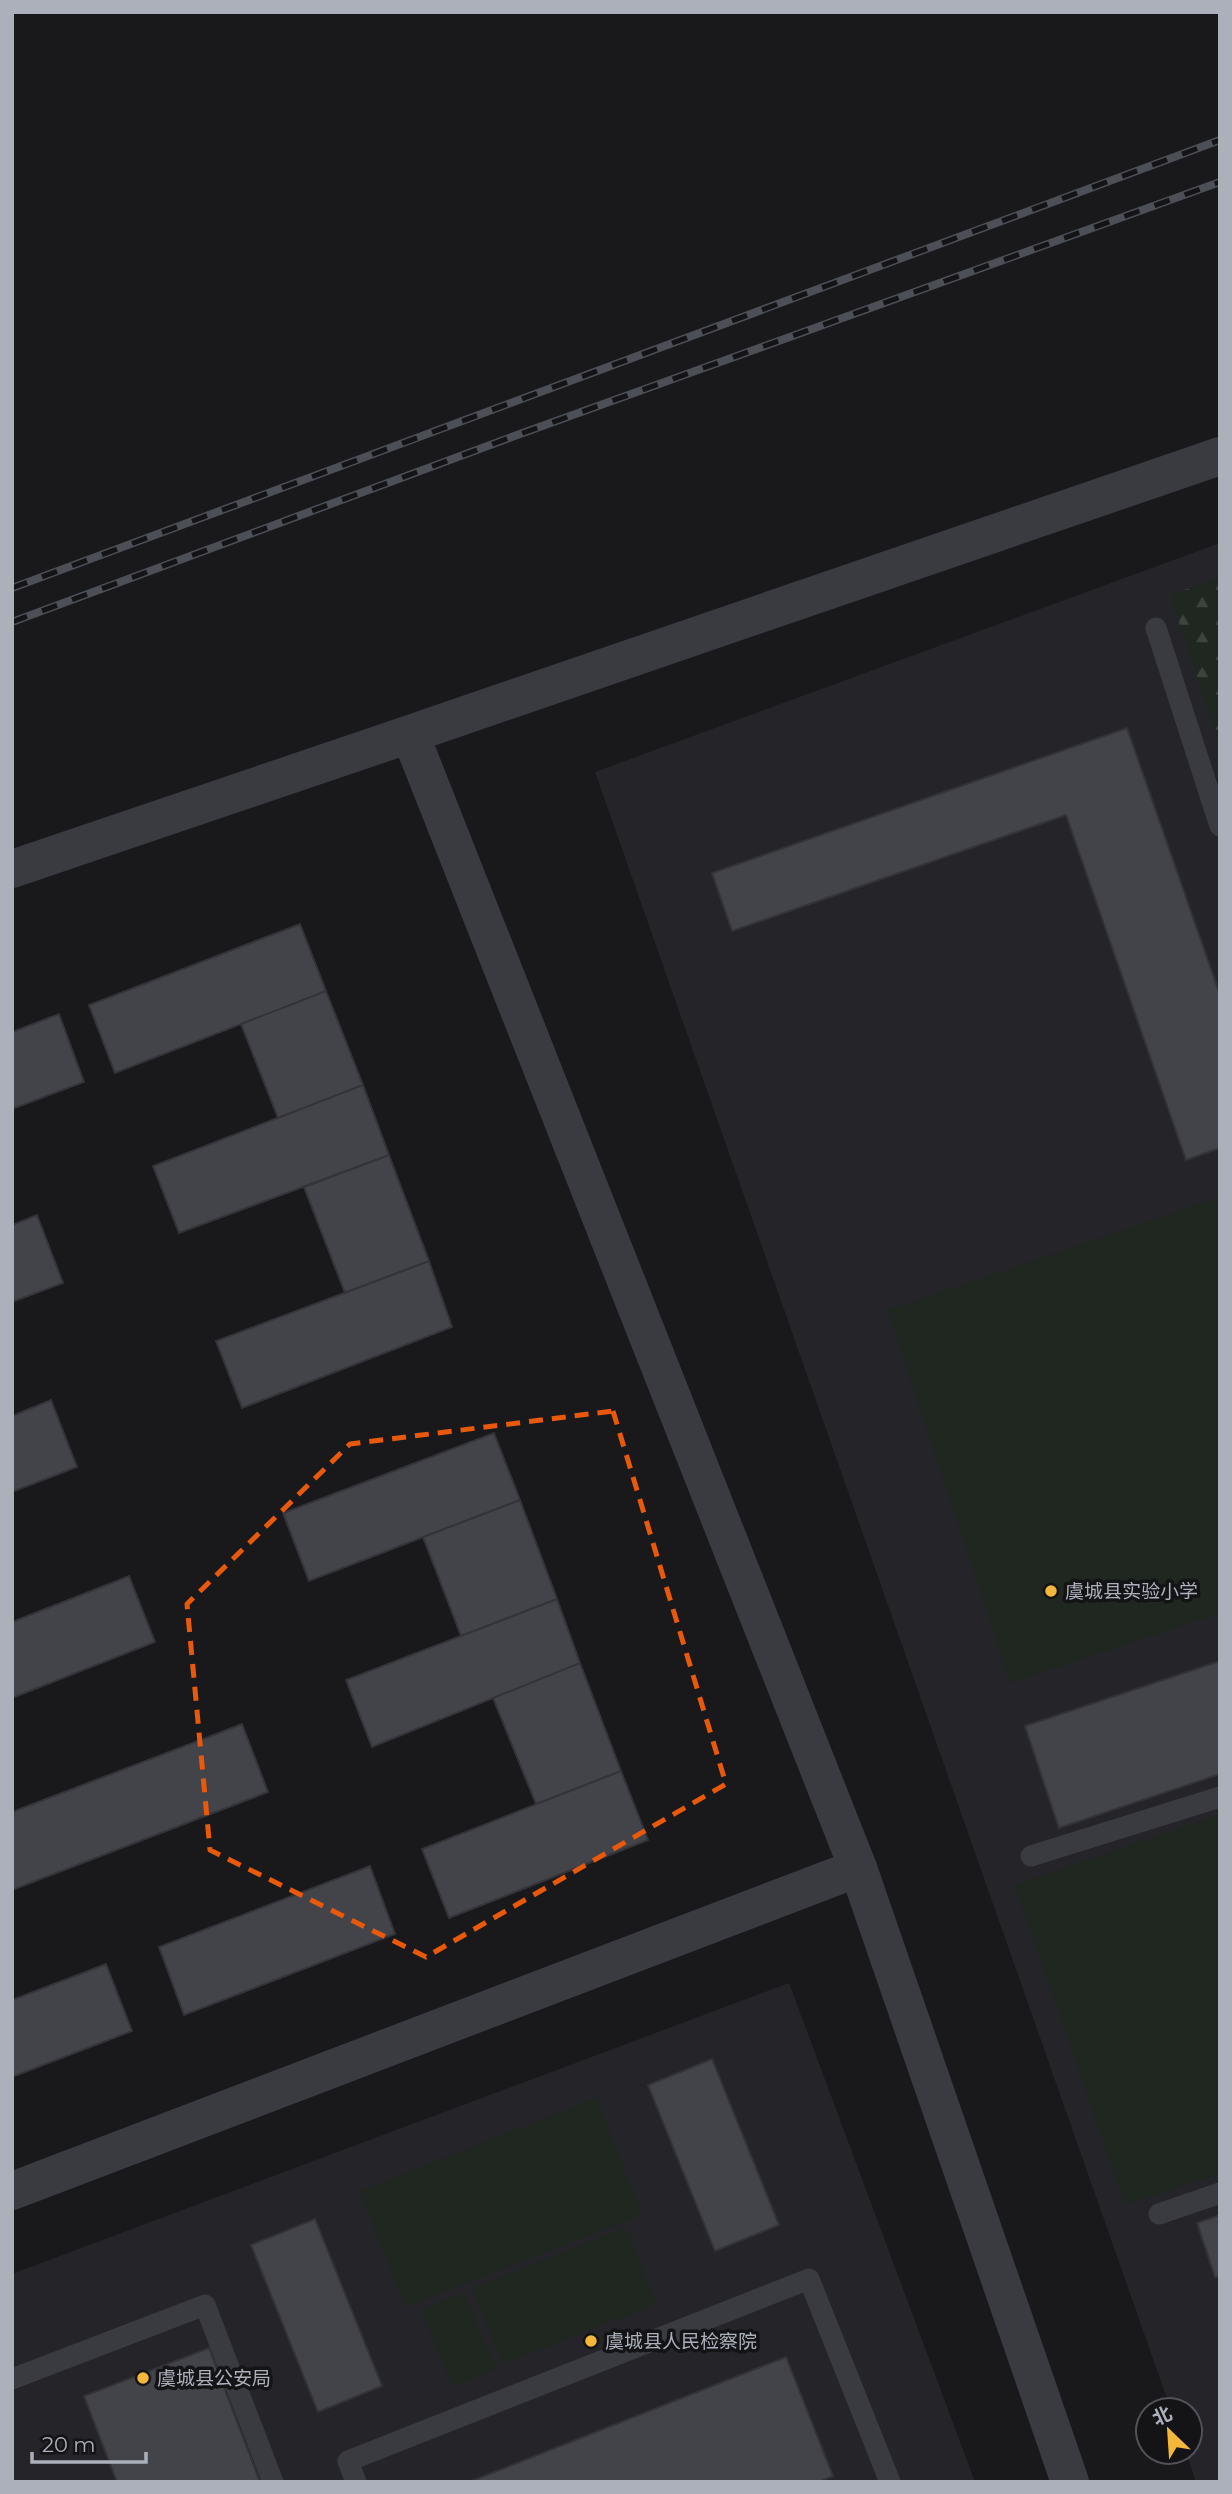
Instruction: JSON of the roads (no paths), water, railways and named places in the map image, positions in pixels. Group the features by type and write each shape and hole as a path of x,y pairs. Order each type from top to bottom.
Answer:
{"street":[{"path":"12,869 1220,456"},
{"path":"410,734 858,1868 1070,2482"},
{"path":"12,2191 858,1868"}],"lane":[{"path":"1156,628 1220,826"},
{"path":"1031,1856 1220,1797"},
{"path":"1159,2214 1220,2193"},
{"path":"356,2482 348,2462 809,2279 890,2482"},
{"path":"12,2379 205,2305 273,2482"}],"railway":[{"path":"12,588 1220,140"},
{"path":"12,622 509,438 1220,182"}],"place":[{"name":"虞城县实验小学","path":"1051,1591"},
{"name":"虞城县人民检察院","path":"591,2341"},
{"name":"虞城县公安局","path":"143,2378"}]}
